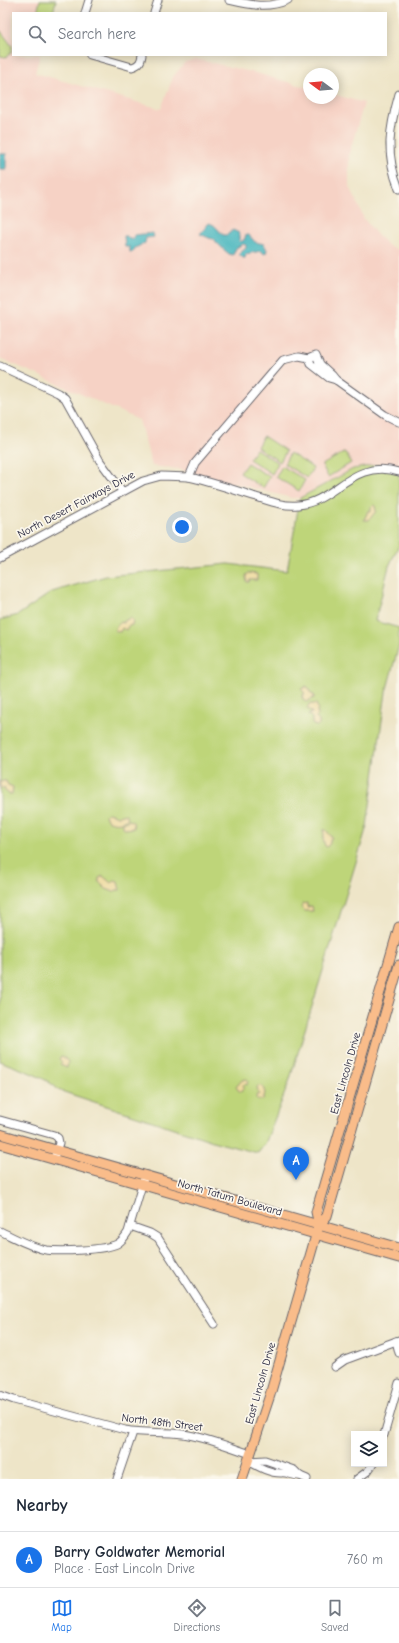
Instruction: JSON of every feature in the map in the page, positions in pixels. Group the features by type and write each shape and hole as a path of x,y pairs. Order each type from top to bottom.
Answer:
{"main road":[{"name":"East Lincoln Drive","path":"319,1225 316,1212 399,927"},
{"name":"East Lincoln Drive","path":"242,1479 268,1401 316,1234 319,1225 327,1216 399,966"},
{"name":"North Tatum Boulevard","path":"0,1134 399,1248"},
{"name":"North Tatum Boulevard","path":"0,1144 399,1258"}],"street":[{"path":"85,12 89,0"},
{"path":"154,12 158,0"},
{"path":"229,0 264,6 273,6 288,0"},
{"path":"94,56 132,67 138,65 142,56"},
{"path":"399,94 389,132 389,145 393,174 399,189"},
{"path":"189,477 195,463 282,360 299,356 312,356 311,364 329,378 336,380 385,415 399,422"},
{"path":"2,369 58,393 65,398 100,461 122,491"},
{"name":"North Desert Fairways Drive","path":"0,558 122,491 143,481 156,477 176,475 189,477 273,502 294,506 313,501 350,478 364,472 385,469 399,472"},
{"path":"0,1120 54,1135 58,1138 59,1143 54,1159"},
{"path":"0,1231 33,1246 57,1251 112,1246 124,1239 130,1226 145,1175"},
{"path":"130,1226 150,1233 158,1238 214,1324"},
{"path":"335,1367 345,1360 397,1340 399,1353"},
{"path":"385,1431 399,1383"},
{"name":"North 48th Street","path":"0,1394 14,1400 134,1432 172,1433 197,1436 250,1457 261,1469 277,1474 282,1469 294,1470 300,1476 307,1479"},
{"path":"118,1479 134,1432"},
{"path":"357,1479 368,1471 370,1467"}],"shaded area":[{"path":"0,0 55,0 51,12 12,12 12,56 40,56 35,73 161,109 173,77 185,62 196,59 256,73 303,86 303,104 339,104 339,96 364,103 349,154 349,184 364,219 378,236 390,247 399,250 399,467 393,466 322,486 300,498 292,498 178,469 152,466 139,420 0,358"}],"green space":[{"path":"40,0 56,0 53,12 37,12"},
{"path":"0,30 12,46 12,52 6,57 0,56"},
{"path":"263,436 286,451 280,462 257,447"},
{"path":"256,449 278,463 272,474 249,459"},
{"path":"345,452 351,463 328,477 322,465"},
{"path":"290,453 313,468 307,478 284,464"},
{"path":"247,463 270,477 263,488 240,473"},
{"path":"382,464 399,467 399,545 389,566 375,621 399,628 399,645 386,692 367,826 289,1082 265,1144 258,1153 219,1143 58,1090 48,1081 40,1077 0,1061 0,620 18,615 52,592 106,576 228,564 287,571 300,498 353,469"},
{"path":"282,466 305,480 299,491 276,477"}],"sand":[{"path":"373,505 375,506 376,511 369,520 364,520 368,511 371,511 371,507"},
{"path":"248,573 257,574 257,580 250,580 247,582 246,576"},
{"path":"130,618 133,620 132,625 128,626 126,630 122,628 120,632 115,631 115,628 121,622 124,623 124,621"},
{"path":"307,686 311,694 314,695 314,698 306,702 303,700 302,696 304,695 304,692 301,689"},
{"path":"311,704 316,704 318,708 318,715 316,718 319,721 319,725 316,726 312,724 312,718 308,714 312,713 307,709"},
{"path":"6,781 8,785 13,787 12,794 9,794 4,790 5,788 0,788 0,782"},
{"path":"107,813 117,816 126,814 128,819 120,822 113,822 107,820 105,815"},
{"path":"130,820 133,822 134,828 123,828 123,823"},
{"path":"323,830 326,830 332,838 330,839 330,843 327,847 325,846 323,839"},
{"path":"103,876 111,883 115,881 118,882 120,890 116,890 114,892 106,889 99,882 99,878"},
{"path":"307,903 307,907 312,906 313,911 305,911 303,909 302,904"},
{"path":"61,1056 68,1062 67,1068 60,1065 62,1062 59,1059"},
{"path":"247,1079 247,1085 244,1084 241,1092 239,1091 236,1087 242,1080"},
{"path":"259,1085 263,1087 265,1093 263,1100 258,1100 256,1098 257,1094 260,1094 257,1087"}],"water":[{"path":"0,154 6,154 6,169 0,169"},
{"path":"209,223 214,225 223,235 227,235 233,230 239,233 240,242 244,240 246,235 249,235 255,242 264,244 267,250 266,253 264,254 261,251 246,254 245,258 243,258 239,254 246,248 246,245 243,244 236,248 233,255 229,254 213,239 200,234"},
{"path":"153,233 154,237 146,238 145,243 135,248 133,252 130,252 130,247 125,247 124,236 127,236 129,239 134,239 134,235"}],"place":[{"name":"Barry Goldwater Memorial","path":"296,1180"}]}
